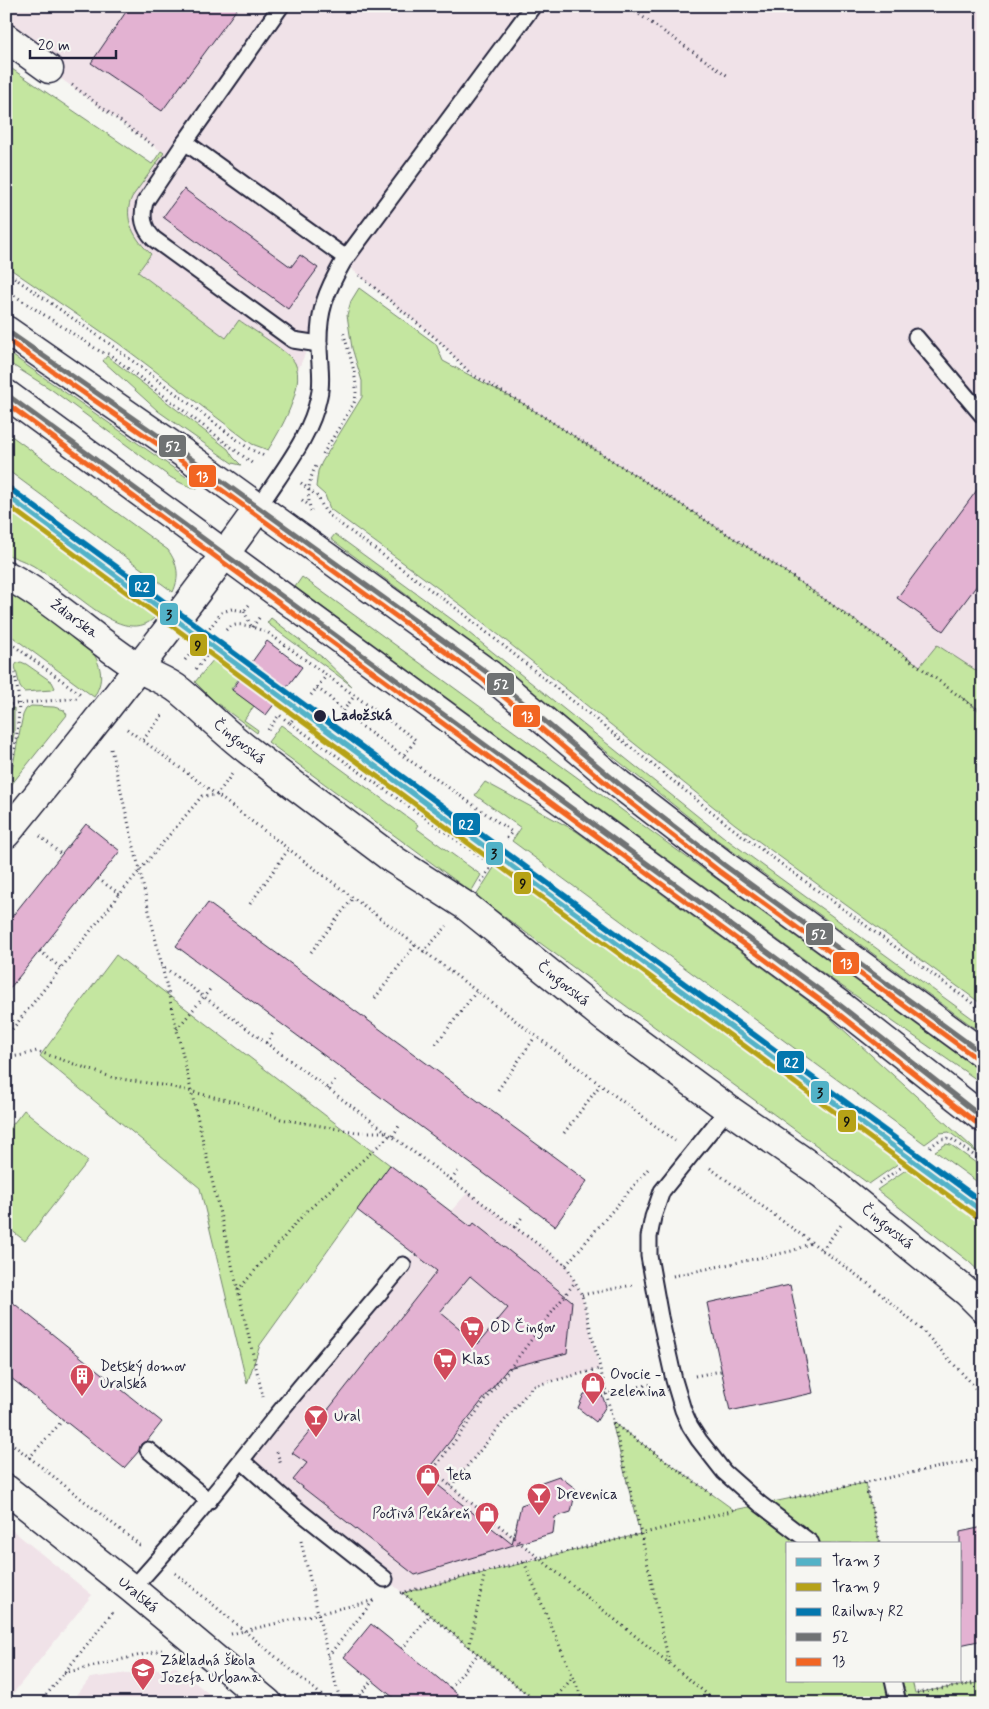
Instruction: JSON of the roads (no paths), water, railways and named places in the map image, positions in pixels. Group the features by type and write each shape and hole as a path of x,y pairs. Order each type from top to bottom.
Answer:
{"main road":[{"path":"6,38 49,69"},
{"path":"6,330 259,507 489,674 619,784 716,859 983,1054"},
{"path":"6,394 836,1002 983,1118"},
{"path":"6,834 106,710 225,555 259,507"},
{"name":"Ždiarska","path":"6,576 22,583 57,606 138,668"},
{"name":"Čingovská","path":"138,668 168,682 242,746 394,860 466,906 605,1018 728,1109 822,1174 968,1293 983,1308"},
{"name":"Uralská","path":"6,1489 132,1589 268,1703"}],"lane":[{"path":"281,6 184,142 145,202 142,212 146,232 154,239 293,340 319,344"},
{"path":"259,507 298,447 312,421 320,394 319,323 322,306 329,287 345,260 533,6"},
{"path":"184,142 345,260"},
{"path":"916,337 983,416"},
{"path":"728,1109 662,1191 653,1217 649,1237 649,1256 653,1281 674,1380 690,1426 710,1456 724,1472 760,1504 810,1542"},
{"path":"132,1589 159,1560 242,1461 269,1425 403,1264"},
{"path":"148,1450 208,1501"},
{"path":"242,1461 294,1507 385,1579"},
{"path":"893,1682 898,1703"}],"tram line":[{"name":"3","path":"6,495 983,1212"},
{"name":"9","path":"6,504 979,1218"}],"rail line":[{"name":"R2","path":"10,489 983,1203"}],"place":[{"name":"Ladožská","path":"320,716"},
{"name":"OD Čingov","path":"472,1349"},
{"name":"Klas","path":"445,1381"},
{"name":"Detský domov Uralská","path":"82,1397"},
{"name":"Ovocie - zelenina","path":"593,1405"},
{"name":"Ural","path":"316,1438"},
{"name":"Teta","path":"428,1497"},
{"name":"Drevenica","path":"539,1516"},
{"name":"Poctivá Pekáreň","path":"487,1535"},
{"name":"Základná škola Jozefa Urbana","path":"143,1691"}]}
